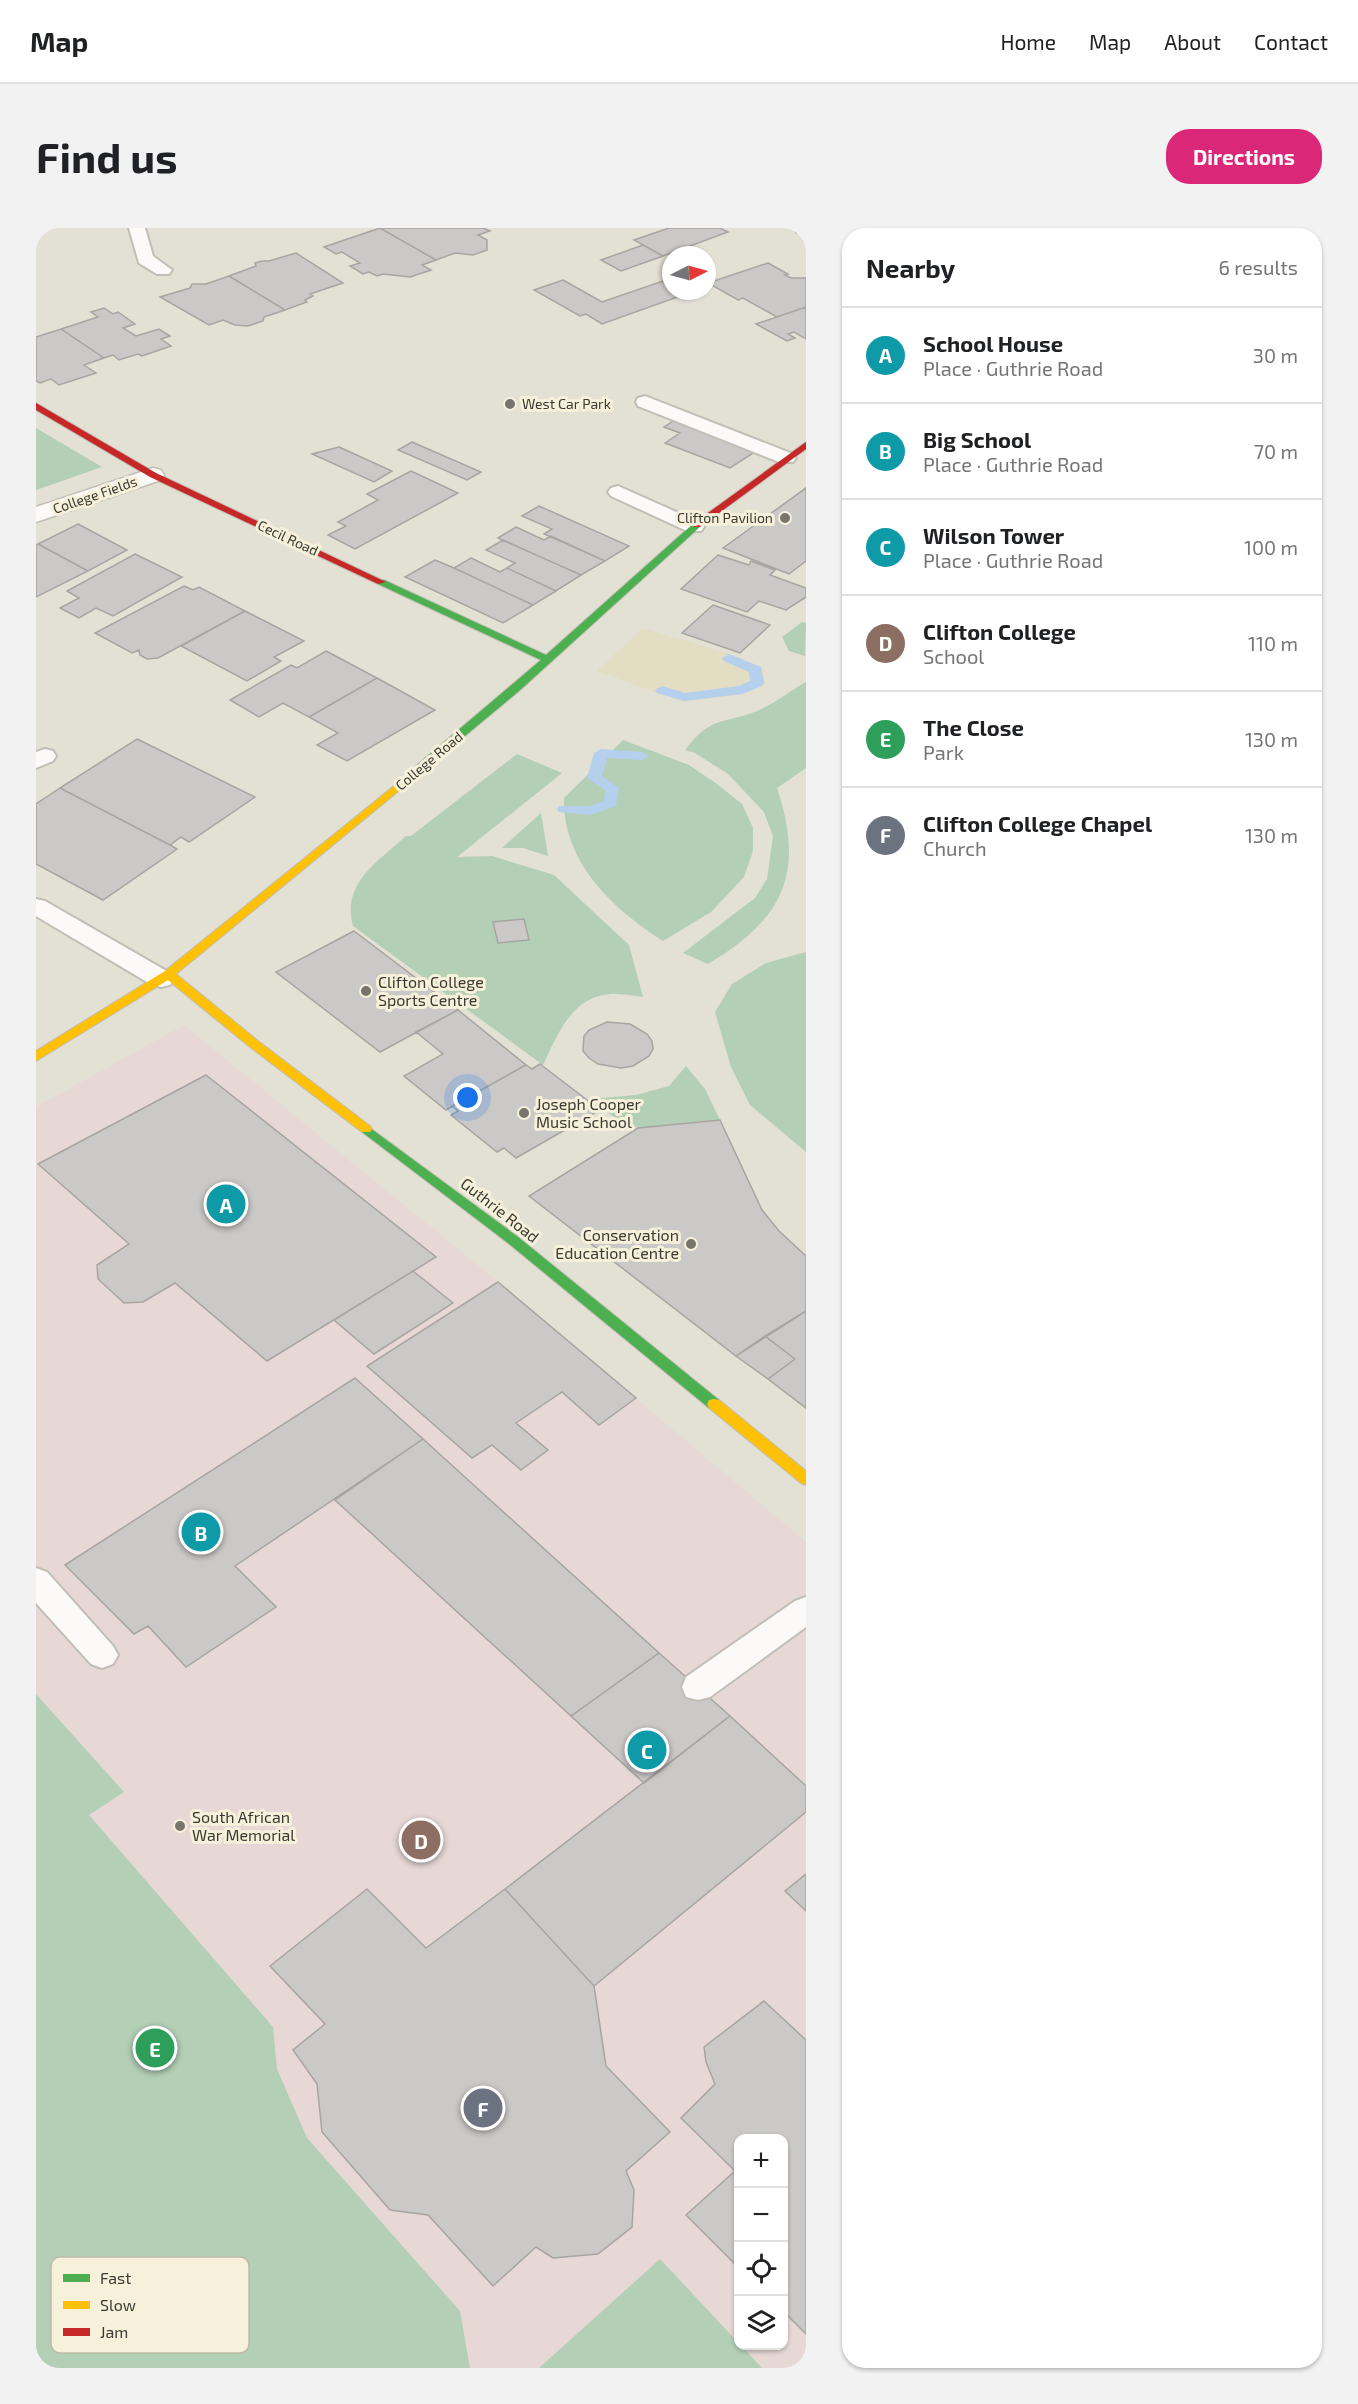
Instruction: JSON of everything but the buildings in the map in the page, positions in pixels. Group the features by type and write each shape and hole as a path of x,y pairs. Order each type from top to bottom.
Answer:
{"street":[{"name":"Cecil Road","path":"36,406 153,474 546,659"},
{"name":"College Road","path":"36,1057 165,977 515,689 694,527 806,445"},
{"name":"College Fields","path":"36,515 153,474"},
{"name":"Guthrie Road","path":"165,977 513,1240 806,1479"}],"lane":[{"path":"137,228 145,259 162,270"},
{"path":"645,402 786,458"},
{"path":"618,492 694,527"},
{"path":"36,906 165,977"},
{"path":"36,1581 102,1655"},
{"path":"698,1687 806,1610"}],"shaded area":[{"path":"184,1025 498,1282 806,1542 806,2368 36,2368 36,1107"}],"green space":[{"path":"36,428 102,467 36,490"},
{"path":"802,622 806,623 805,656 789,651 782,637"},
{"path":"806,682 806,768 777,788 789,846 787,870 781,892 770,912 754,930 708,964 683,953 755,898 767,879 773,836 764,812 728,774 695,753 685,750 710,726 763,708"},
{"path":"623,740 689,765 742,804 753,828 753,851 744,877 711,912 663,941 627,915 594,882 572,843 566,821 564,798"},
{"path":"517,754 562,773 457,857 492,856 554,875 629,945 643,997 610,994 585,1002 567,1020 543,1065 353,926 351,911 352,897 357,885 374,864 406,836 411,836"},
{"path":"541,813 548,856 523,848 502,848"},
{"path":"806,952 806,1152 750,1105 731,1067 715,1012 732,984 766,963"},
{"path":"686,1066 705,1089 720,1120 638,1128 614,1117 590,1099 636,1095 669,1086"},
{"path":"36,1694 124,1792 89,1815 273,2027 277,2069 307,2138 460,2311 470,2368 36,2368"},
{"path":"660,2259 734,2338 734,2350 745,2350 762,2368 539,2368"}],"sand":[{"path":"643,628 736,656 764,669 765,684 744,694 683,702 597,671"}],"waterway":[{"path":"662,690 684,697 742,690 757,683 756,670 729,658"},
{"path":"564,809 590,811 611,803 612,788 594,778 601,753 642,756"}],"traffic: fast":[{"path":"420,768 515,689 697,525"},
{"path":"381,582 546,659"},
{"path":"366,1129 513,1240 714,1404"}],"traffic: slow":[{"path":"36,1057 169,974 420,768"},
{"path":"169,974 254,1044 366,1129"},
{"path":"714,1404 806,1479"}],"traffic: jam":[{"path":"36,406 153,475 381,582"},
{"path":"697,525 806,445"}],"place":[{"name":"West Car Park","path":"510,404"},
{"name":"Clifton Pavilion","path":"785,518"},
{"name":"Clifton College Sports Centre","path":"366,991"},
{"name":"Joseph Cooper Music School","path":"524,1113"},
{"name":"School House","path":"226,1204"},
{"name":"Conservation Education Centre","path":"691,1244"},
{"name":"Big School","path":"201,1532"},
{"name":"Wilson Tower","path":"647,1750"},
{"name":"South African War Memorial","path":"180,1826"},
{"name":"Clifton College","path":"421,1840"},
{"name":"The Close","path":"155,2048"},
{"name":"Clifton College Chapel","path":"483,2108"}]}
